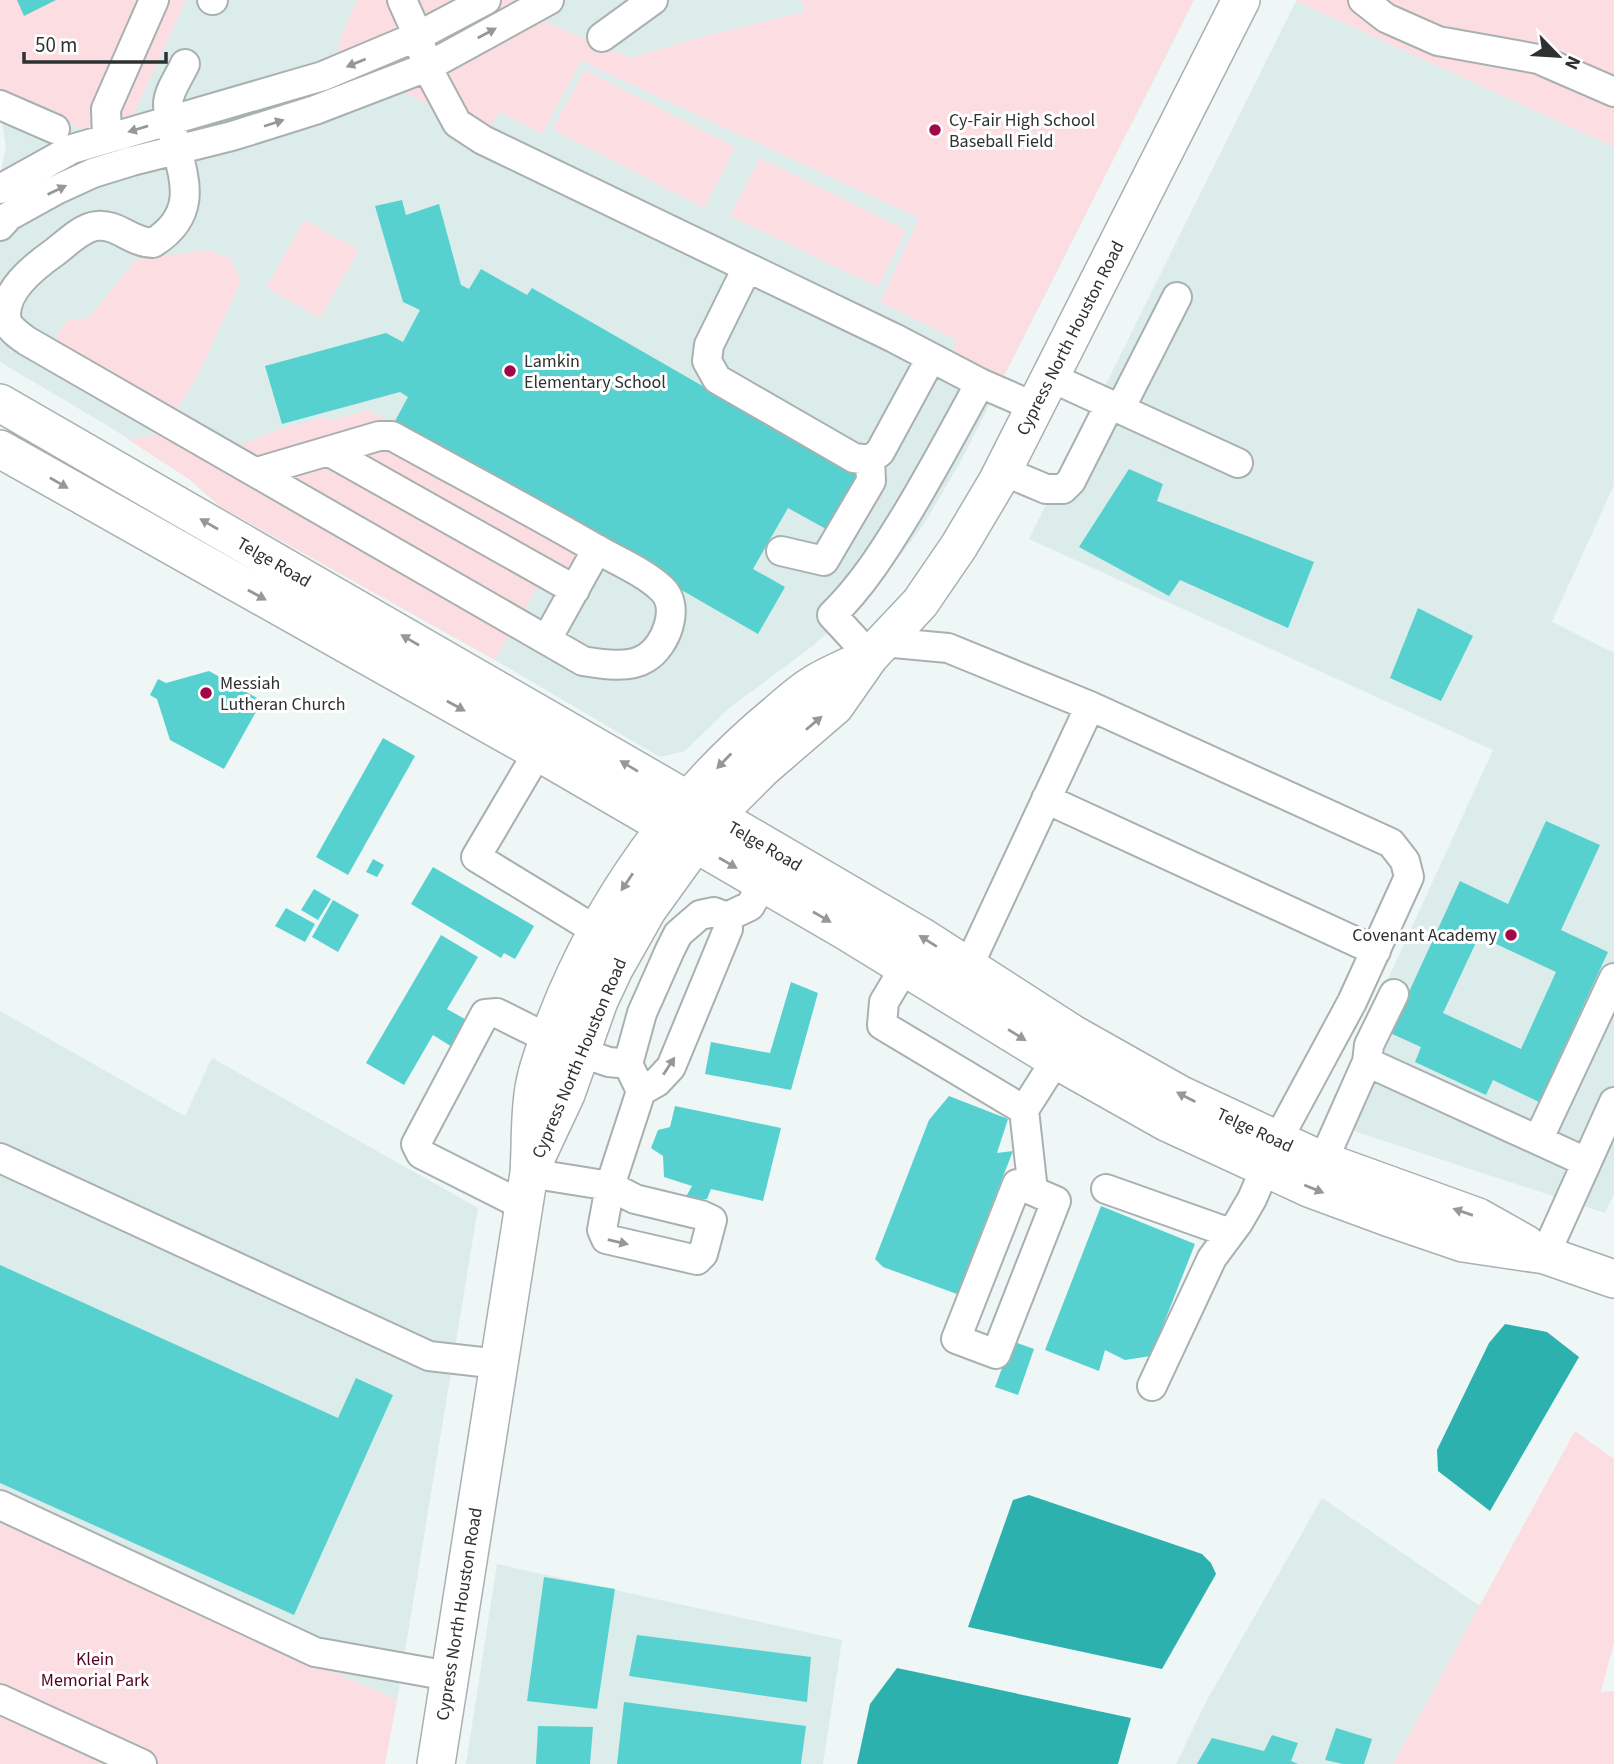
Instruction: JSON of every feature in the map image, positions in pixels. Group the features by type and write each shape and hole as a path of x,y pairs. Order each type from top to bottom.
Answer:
{"main road":[{"name":"Cypress North Houston Road","path":"436,1764 527,1190 566,1094 564,1045 571,983 621,891 691,821 763,768 835,706 877,649 920,603 959,546 1003,471 1241,0"},
{"name":"Telge Road","path":"0,403 161,497 768,867 905,967 1064,1047 1181,1095 1272,1155 1362,1208 1463,1243 1545,1255"},
{"name":"Telge Road","path":"0,449 538,752 691,821"},
{"path":"141,530 161,497"},
{"name":"Cypress North Houston Road","path":"564,1045 605,989 691,821 737,748 813,684 877,649"},
{"path":"763,768 755,796 768,867"},
{"name":"Telge Road","path":"768,867 924,938 968,967 1064,1047"},
{"name":"Telge Road","path":"1272,1155 1323,1161 1478,1217 1545,1255 1614,1279"}],"lane":[{"path":"107,138 106,108 153,0"},
{"path":"402,0 418,36 427,67 457,122 483,140 980,383 1043,392 1115,407 1238,464"},
{"path":"0,189 72,149 323,76 418,36 486,0"},
{"path":"3,216 93,173 132,160 232,136 304,113 427,67 549,0"},
{"path":"602,37 653,0"},
{"path":"1363,0 1386,18 1437,41 1538,59 1614,92"},
{"path":"185,64 168,102 186,200 172,228 153,243 130,238 111,227 96,226 83,231 15,284 6,296 3,310 6,321 27,341 583,661 601,664 630,663 647,658 666,635 671,612 664,590 597,549 392,436 379,436 257,472"},
{"path":"0,105 55,129"},
{"path":"747,268 709,345 707,361 717,379 854,458 870,460 880,452 931,358"},
{"path":"1003,471 1046,489 1063,489 1071,481 1177,297"},
{"path":"980,383 936,466 889,542 852,595 832,615 877,649 948,648 1090,706 1391,843 1405,861 1409,877 1352,1002 1252,1199 1212,1258 1152,1386"},
{"path":"328,450 575,590"},
{"path":"781,551 824,561 871,481 870,460"},
{"path":"547,639 597,549"},
{"path":"920,603 948,648"},
{"path":"968,967 1090,706"},
{"path":"538,752 476,858 597,931"},
{"path":"1046,799 1376,951"},
{"path":"641,1091 628,1064 645,1004 678,934 701,915 714,912 727,917 750,906 768,867"},
{"path":"628,1064 609,1062 564,1045 496,1013 485,1014 416,1144 421,1154 527,1190 610,1186 641,1091 657,1082 671,1067 728,929 727,917"},
{"path":"905,967 884,1002 882,1025 1024,1110"},
{"path":"1538,1140 1614,978"},
{"path":"605,989 645,1004"},
{"path":"1323,1161 1367,1062 1369,1045 1394,994"},
{"path":"1033,1191 1024,1110 1064,1047"},
{"path":"1367,1062 1586,1162"},
{"path":"1545,1255 1614,1102"},
{"path":"0,1158 429,1356 499,1364"},
{"path":"1017,1184 1033,1191 1056,1201 996,1354 956,1339 1017,1184"},
{"path":"1106,1189 1230,1233"},
{"path":"0,1505 315,1652 449,1676"},
{"path":"0,1699 142,1764"}],"shaded area":[{"name":"Lamkin Elementary School","path":"0,0 1194,0 962,459 924,524 880,582 814,645 728,709 685,751 660,757 495,660 221,507 189,479 110,427 0,362 0,175 6,148 0,109"},
{"path":"1296,1 1614,147 1614,485 1550,626 1553,622 1614,653 1614,1194 1605,1213 1323,1121 1493,750 1029,539"},
{"path":"0,1011 185,1116 212,1058 478,1208 397,1700 0,1523"},
{"path":"1322,1498 1480,1606 1393,1764 1176,1764 1207,1700"},
{"path":"497,1564 842,1640 823,1764 466,1764"}],"green space":[{"path":"0,0 17,0 25,15 56,0 186,0 131,120 97,136 0,92"},
{"path":"357,0 512,0 519,10 630,58 701,37 804,12 802,0 1194,0 1001,381 950,356 957,340 880,302 919,218 581,61 542,134 499,112 488,131 385,84 350,76 341,65 339,41"},
{"path":"1296,0 1614,0 1614,147 1296,1"},
{"path":"585,70 735,147 704,208 552,129"},
{"path":"760,158 906,230 878,287 730,216"},
{"path":"305,220 359,250 320,318 266,287"},
{"path":"208,250 230,258 241,281 199,373 178,408 156,418 52,353 58,332 69,320 88,318 137,259"},
{"path":"369,410 429,445 584,557 563,577 543,577 495,660 221,507 189,479 129,440 162,433 216,456 279,429 326,417 328,421"},
{"path":"1575,1431 1614,1459 1614,1642 1601,1692 1614,1691 1614,1764 1393,1764"},
{"name":"Klein Memorial Park","path":"0,1523 397,1700 385,1764 0,1764"}],"water":[{"path":"1505,1324 1547,1332 1579,1357 1490,1511 1438,1471 1437,1450 1489,1343"},
{"path":"1029,1495 1202,1554 1211,1563 1216,1574 1162,1669 968,1627 1013,1500"},
{"path":"897,1668 1131,1718 1118,1764 857,1764 870,1704"}],"building":[{"path":"17,0 56,0 24,16"},
{"path":"402,200 406,215 439,204 461,285 469,289 481,269 527,295 532,288 866,480 846,512 838,508 826,529 788,508 753,569 785,587 758,634 429,445 432,441 395,421 408,397 400,392 282,424 265,366 386,333 403,342 420,310 403,302 375,206"},
{"path":"1129,469 1163,484 1157,501 1314,562 1288,628 1180,580 1169,596 1079,547"},
{"path":"1418,608 1473,636 1441,701 1390,678"},
{"path":"209,671 262,701 224,769 170,740 157,699 150,695 158,679 166,683"},
{"path":"383,738 415,756 348,875 316,857"},
{"path":"1546,821 1600,845 1561,930 1608,952 1539,1102 1493,1080 1486,1095 1415,1062 1421,1047 1390,1033 1460,881 1508,904","holes":["1479,936 1556,972 1521,1049 1443,1013"]},
{"path":"373,859 384,865 377,877 366,872"},
{"path":"433,867 534,926 515,959 504,953 501,958 411,904"},
{"path":"314,889 331,899 318,920 301,910"},
{"path":"333,900 359,915 338,952 312,937"},
{"path":"286,908 315,924 305,942 275,926"},
{"path":"441,935 478,957 447,1009 472,1023 457,1050 433,1035 404,1085 366,1063"},
{"path":"791,982 818,993 791,1090 705,1074 711,1042 770,1053"},
{"path":"949,1096 1008,1119 997,1153 1013,1151 957,1294 883,1267 875,1259 929,1120"},
{"path":"675,1106 781,1128 763,1201 711,1189 707,1199 684,1200 692,1186 664,1177 663,1156 651,1148 658,1130 670,1127"},
{"path":"1101,1206 1195,1244 1151,1356 1125,1360 1105,1350 1099,1371 1045,1350"},
{"path":"0,1265 338,1418 356,1378 393,1395 294,1615 0,1483"},
{"path":"1012,1341 1034,1349 1018,1395 995,1387"},
{"path":"544,1577 615,1589 597,1709 527,1701"},
{"path":"637,1635 811,1657 807,1702 629,1676"},
{"path":"624,1702 806,1726 801,1764 617,1764"},
{"path":"538,1726 593,1727 590,1764 536,1764"},
{"path":"1336,1728 1372,1739 1364,1764 1343,1764 1325,1760"},
{"path":"1272,1735 1298,1743 1291,1761 1298,1764 1197,1764 1212,1738 1264,1751"}],"place":[{"name":"Cy-Fair High School Baseball Field","path":"935,130"},
{"name":"Lamkin Elementary School","path":"510,371"},
{"name":"Messiah Lutheran Church","path":"206,693"},
{"name":"Covenant Academy","path":"1511,935"}]}
